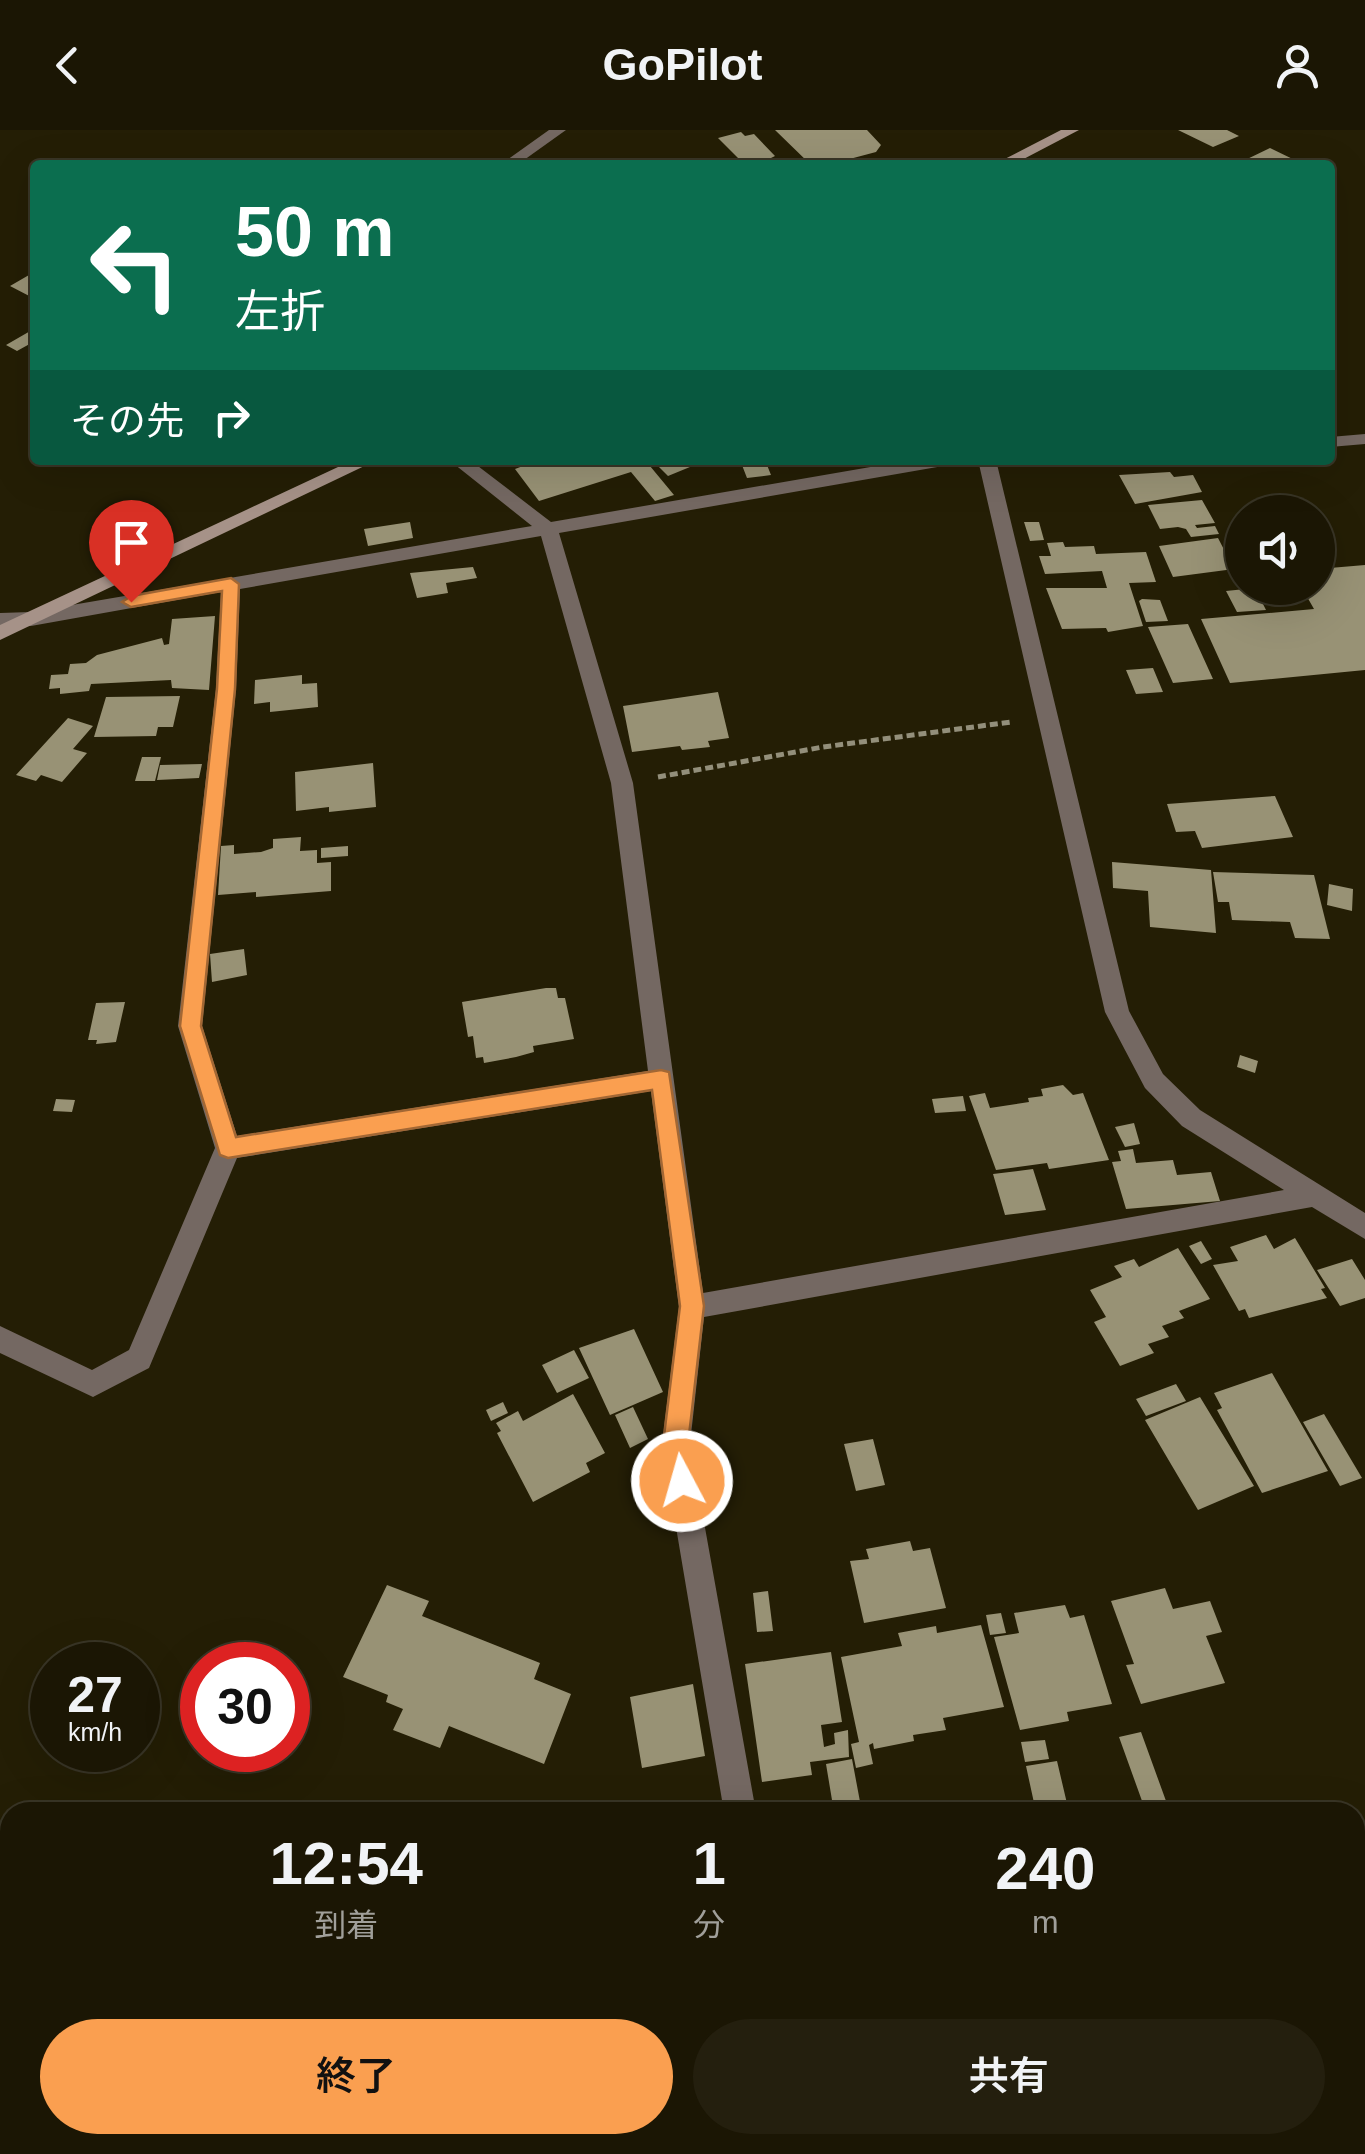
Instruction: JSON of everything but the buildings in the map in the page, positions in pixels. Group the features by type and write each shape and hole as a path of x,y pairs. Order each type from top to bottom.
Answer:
{"street":[{"path":"514,160 559,130"},
{"path":"1010,160 1072,130"},
{"path":"1335,442 1365,439"},
{"path":"0,634 357,465"},
{"path":"465,465 548,529 622,783 692,1306 676,1444 738,1802"},
{"path":"0,620 31,619 913,465"},
{"path":"988,465 1117,1012 1154,1081 1191,1118 1365,1227"},
{"path":"0,1339 93,1384 139,1359 228,1148 190,1026 226,689 231,584"},
{"path":"228,1148 661,1079"},
{"path":"692,1306 1312,1196"}],"path":[{"path":"622,783 823,747 1047,717"}],"route":[{"path":"131,602 231,584 226,689 190,1026 228,1148 661,1079 692,1306 676,1444 682,1481"}]}
